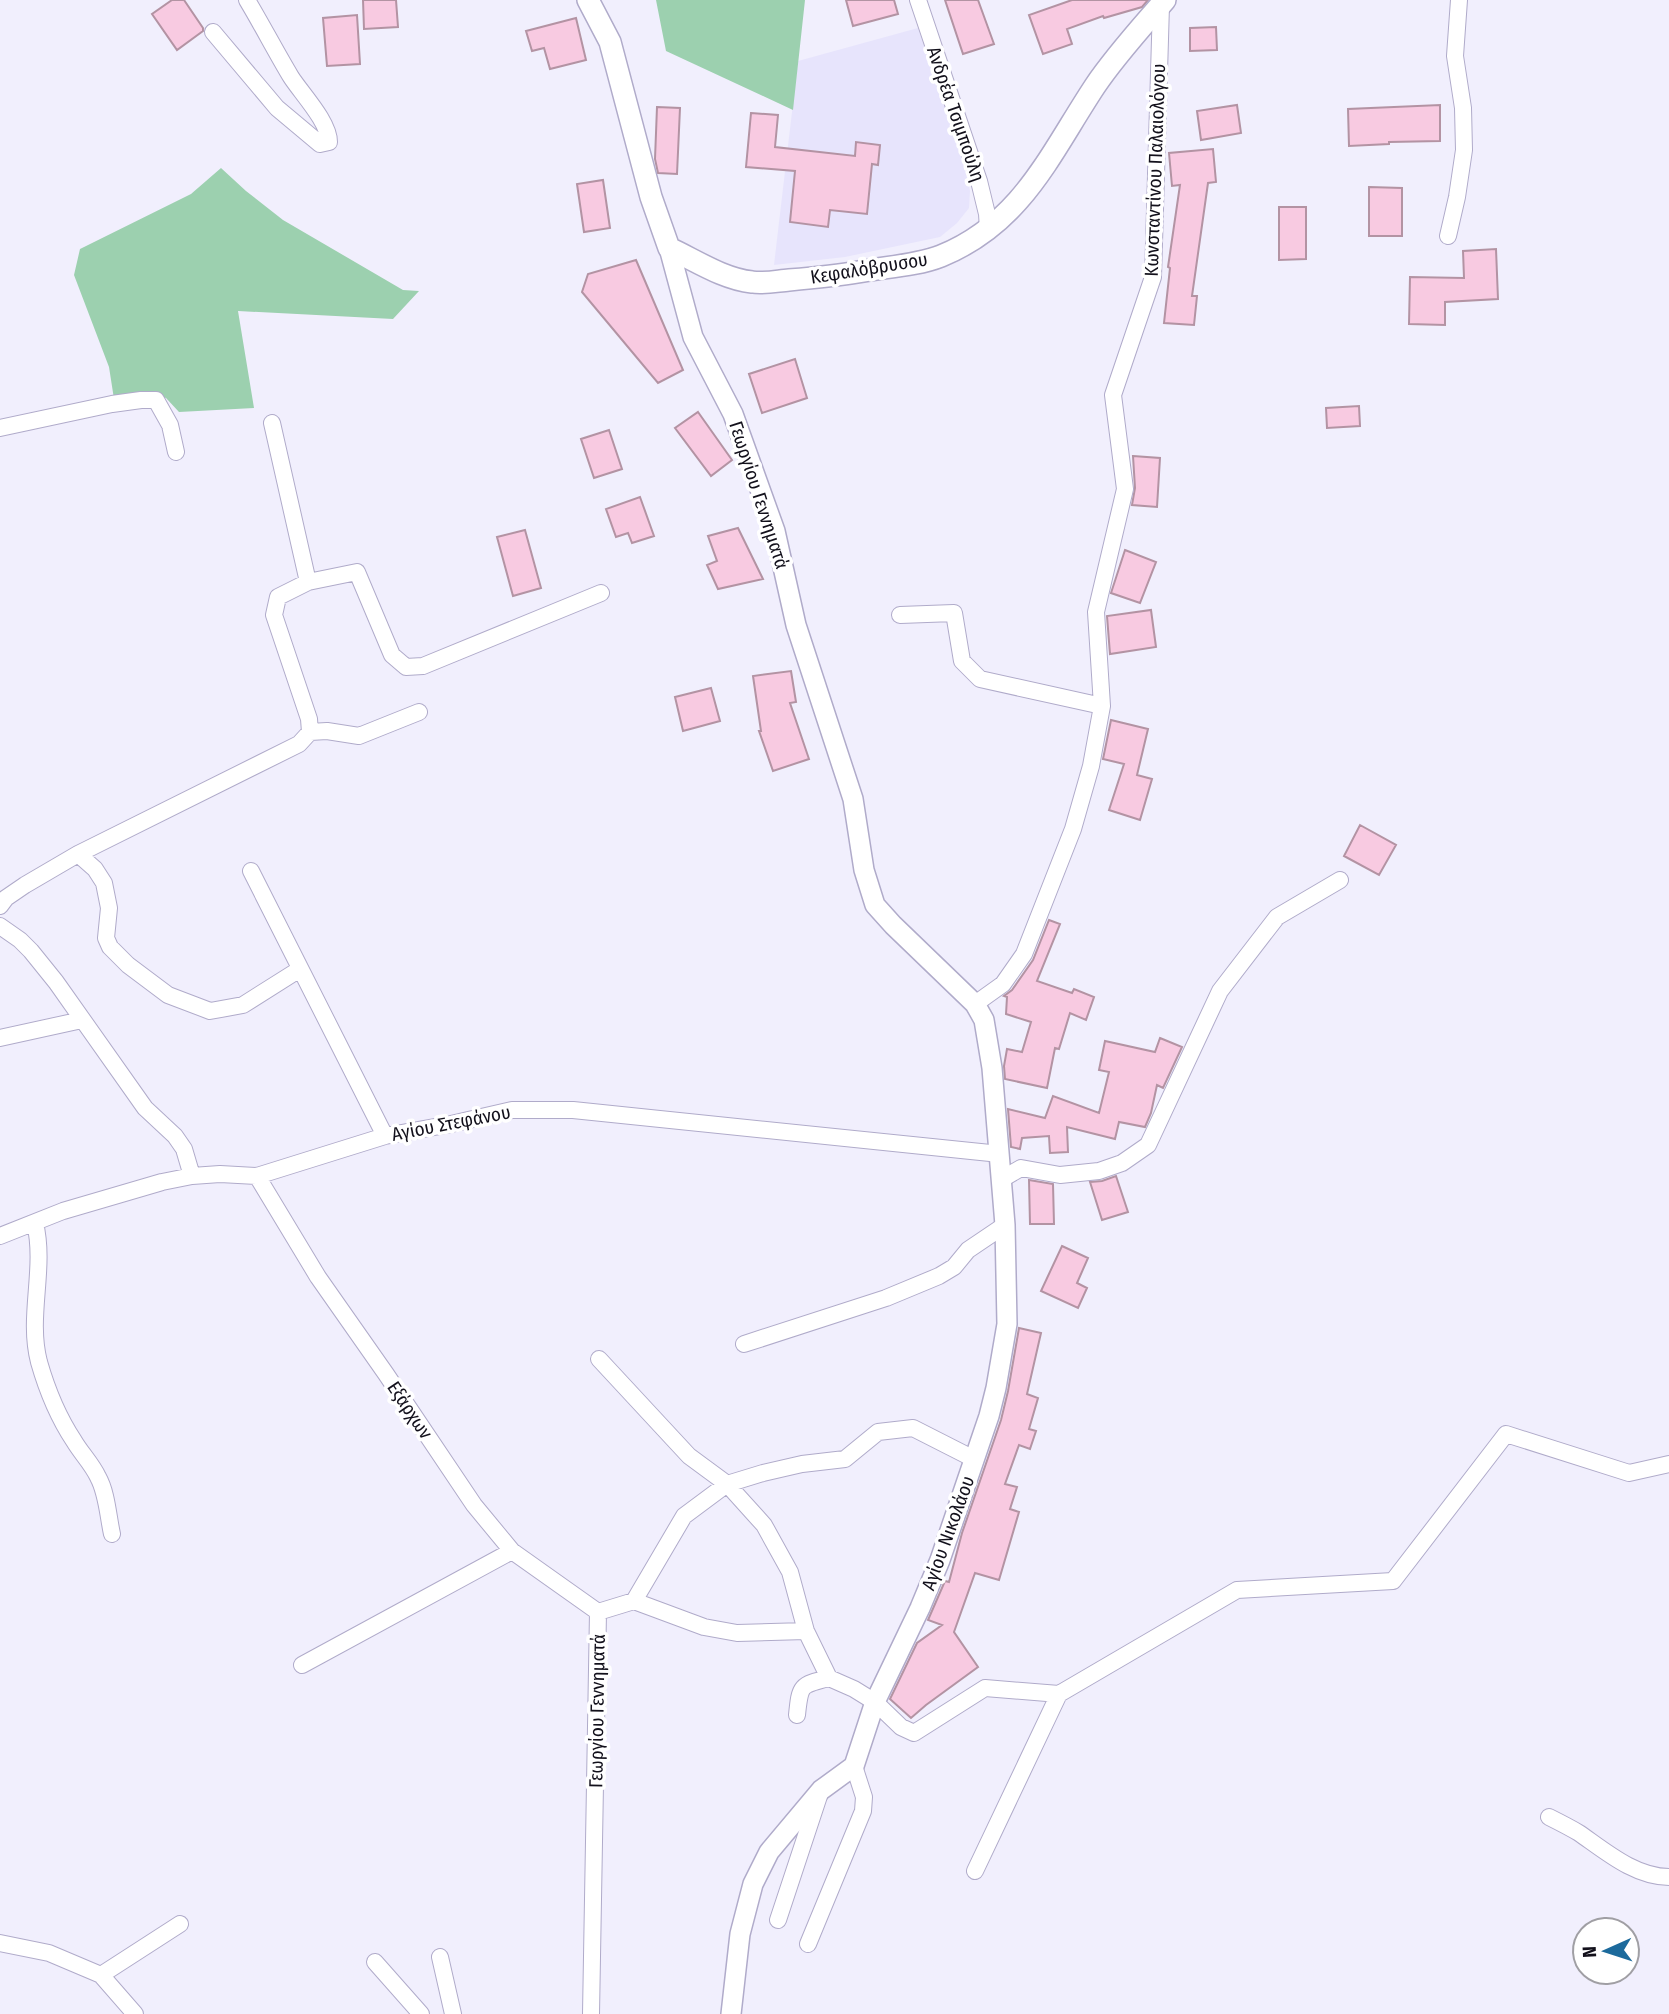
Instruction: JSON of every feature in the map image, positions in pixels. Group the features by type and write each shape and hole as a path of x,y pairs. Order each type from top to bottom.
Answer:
{"main road":[{"name":"Γεωργίου Γεννηματά","path":"588,0 610,42 668,248"},
{"name":"Κεφαλόβρυσου","path":"668,248 729,276 753,283 831,276 928,260 961,246 988,229 1011,209 1033,184 1056,152 1095,86 1127,43 1163,3"}],"street":[{"path":"213,32 284,115 320,144 329,142 325,128 292,78 247,0"},
{"name":"Ανδρέα Τσιμπούλη","path":"918,0 979,181 988,229"},
{"path":"1448,236 1464,150 1464,117 1455,56 1459,0"},
{"name":"Κωνσταντίνου Παλαιολόγου","path":"975,1004 1003,984 1024,954 1073,829 1091,766 1102,706 1096,611 1125,489 1112,395 1153,276 1163,3"},
{"name":"Γεωργίου Γεννηματά","path":"668,248 693,337 733,414 775,531 796,625 853,799 864,870 875,905 975,1004"},
{"path":"0,428 112,404 156,400 170,425 176,452"},
{"path":"272,423 307,582"},
{"path":"310,732 309,719 274,615 278,597 307,582 357,572 392,655 406,667 423,666 601,593"},
{"path":"900,615 954,613 962,661 980,679 1102,706"},
{"path":"0,906 25,885 78,853 299,744 310,732 327,731 359,736 419,712"},
{"path":"78,853 95,869 104,883 109,908 106,938 110,947 128,965 168,995 210,1011 243,1005 300,969"},
{"path":"251,872 385,1136"},
{"path":"1002,1179 1021,1168 1060,1175 1099,1171 1122,1163 1148,1145 1220,991 1277,917 1340,880"},
{"path":"0,927 31,951 145,1108 175,1136 184,1149 192,1176"},
{"name":"Αγίου Νικολάου","path":"854,1766 876,1702 940,1560 991,1406 1003,1357 1007,1324 1002,1179 990,1055 984,1020 975,1004"},
{"path":"0,1038 82,1020"},
{"name":"Αγίου Στεφάνου","path":"0,1236 63,1211 162,1182 220,1174 257,1176 385,1136 512,1110 573,1110 1000,1154"},
{"name":"Εξάρχων","path":"257,1176 318,1277 387,1374 474,1505 512,1550 598,1612"},
{"path":"35,1223 38,1238 34,1318 38,1358 60,1419 99,1477 112,1534"},
{"path":"744,1344 886,1298 939,1276 954,1267 968,1250 1005,1225"},
{"path":"599,1359 689,1456 727,1484 764,1525 790,1572 806,1631 829,1678"},
{"path":"806,1631 737,1633 704,1627 634,1601 684,1516 727,1484 802,1464 845,1459 878,1432 913,1428 974,1460"},
{"path":"797,1715 799,1692 808,1683 829,1678 876,1702 901,1727 914,1732 985,1689 1059,1694 1237,1590 1393,1581 1506,1434 1629,1473 1669,1464"},
{"path":"302,1665 512,1550"},
{"name":"Γεωργίου Γεννηματά","path":"591,2014 598,1612 634,1601"},
{"path":"975,1871 1059,1694"},
{"path":"732,2014 740,1934 753,1884 769,1852 821,1790 854,1766 864,1797 863,1811 808,1944"},
{"path":"778,1920 821,1790"},
{"path":"1549,1817 1628,1865 1653,1875 1669,1877"},
{"path":"101,1975 180,1924"},
{"path":"0,1943 49,1953 101,1975 135,2014"},
{"path":"440,1957 453,2014"},
{"path":"375,1962 421,2014"}],"shaded area":[{"path":"918,28 965,165 970,191 969,208 957,223 940,237 845,257 774,265 798,61"}],"green space":[{"path":"656,0 805,0 793,110 666,51"},
{"path":"221,168 283,220 403,290 419,291 393,319 238,311 254,408 179,412 166,398 148,392 114,399 109,367 74,275 80,249 191,194"}],"building":[{"path":"172,0 184,0 203,28 203,31 177,50 152,14"},
{"path":"363,0 396,0 398,27 364,29"},
{"path":"846,0 894,0 898,14 853,26"},
{"path":"945,0 978,0 994,44 963,54"},
{"path":"1072,0 1148,0 1142,7 1104,18 1103,16 1067,29 1072,44 1043,54 1029,15"},
{"path":"357,15 360,64 327,66 323,18"},
{"path":"576,18 586,60 550,69 544,48 532,51 526,31"},
{"path":"1216,27 1217,50 1190,51 1190,28"},
{"path":"1237,105 1241,133 1201,140 1197,111"},
{"path":"1440,105 1440,141 1349,146 1348,109"},
{"path":"657,107 680,108 677,174 658,173 655,159"},
{"path":"751,113 778,115 775,147 855,156 856,142 880,145 878,165 872,164 867,214 830,210 828,227 790,222 795,171 746,167"},
{"path":"1213,149 1216,182 1208,183 1192,296 1197,296 1194,325 1164,323 1168,267 1180,185 1172,186 1169,153"},
{"path":"603,180 610,228 584,232 577,184"},
{"path":"1369,187 1402,188 1402,236 1369,236"},
{"path":"1279,207 1306,207 1306,259 1279,260"},
{"path":"1496,249 1498,299 1445,302 1445,325 1409,324 1410,277 1464,278 1463,251"},
{"path":"636,260 683,370 658,383 582,292 588,274"},
{"path":"795,359 807,398 762,413 749,374"},
{"path":"1359,406 1360,426 1327,428 1326,408"},
{"path":"698,412 732,460 711,476 675,428"},
{"path":"609,430 622,469 594,478 581,439"},
{"path":"1133,456 1160,458 1157,507 1132,505 1135,488"},
{"path":"640,497 654,536 632,543 628,533 616,537 606,509"},
{"path":"738,528 763,579 718,589 707,565 717,561 708,536"},
{"path":"525,530 541,588 513,596 497,537"},
{"path":"1125,550 1156,562 1140,603 1111,593"},
{"path":"1151,610 1156,647 1110,654 1107,616"},
{"path":"791,671 796,702 790,703 809,759 773,771 759,731 753,676"},
{"path":"711,688 720,721 683,731 675,697"},
{"path":"1111,720 1148,729 1137,775 1152,779 1140,820 1109,810 1124,764 1103,759"},
{"path":"1360,825 1396,845 1379,875 1344,856"},
{"path":"1049,920 1060,924 1037,981 1072,993 1074,989 1094,997 1086,1020 1070,1013 1059,1049 1055,1048 1047,1088 1005,1079 1007,1049 1022,1052 1031,1022 1006,1014 1007,997 1004,996 1012,990 1033,960"},
{"path":"1160,1038 1182,1047 1163,1088 1157,1085 1145,1127 1119,1122 1115,1139 1067,1127 1068,1152 1050,1153 1049,1136 1022,1138 1020,1149 1011,1147 1008,1109 1045,1118 1053,1096 1099,1113 1109,1072 1099,1070 1105,1041 1155,1052"},
{"path":"1116,1176 1128,1212 1102,1220 1090,1182"},
{"path":"1029,1180 1053,1184 1054,1224 1030,1224"},
{"path":"1062,1246 1088,1258 1077,1283 1087,1288 1078,1308 1041,1291"},
{"path":"1019,1328 1041,1333 1027,1394 1038,1398 1029,1429 1036,1431 1030,1449 1019,1445 1005,1484 1017,1487 1010,1509 1019,1512 999,1580 975,1573 954,1632 978,1667 911,1718 890,1699 917,1643 942,1625 928,1620 945,1581 949,1582 962,1533 1001,1420"}]}
